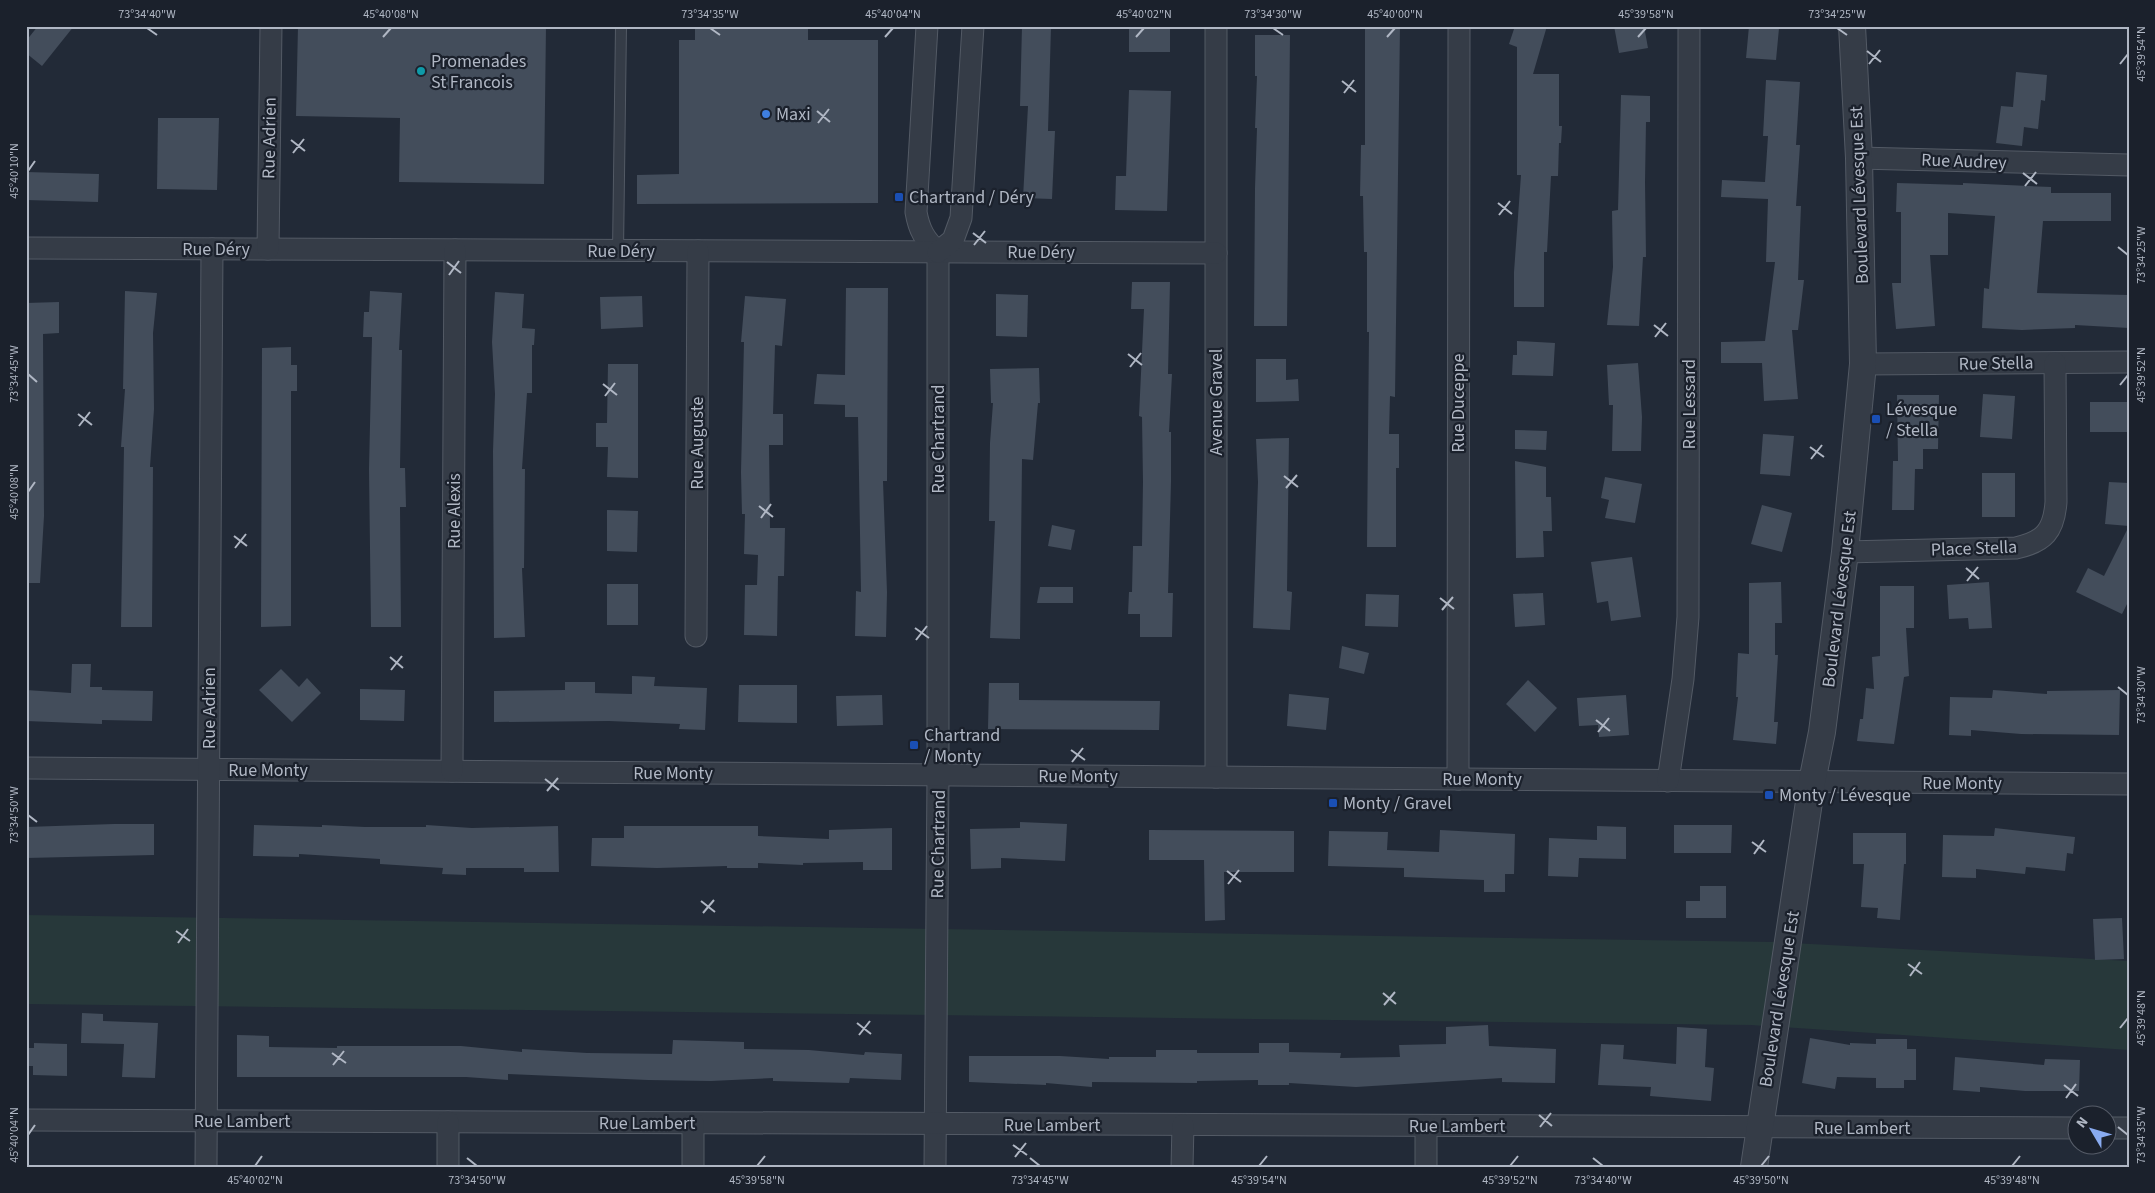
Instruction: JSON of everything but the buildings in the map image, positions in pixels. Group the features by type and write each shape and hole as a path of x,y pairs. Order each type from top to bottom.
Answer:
{"street":[{"name":"Rue Adrien","path":"268,249 271,26"},
{"path":"927,26 916,212 919,227 926,241 938,252 953,240 961,218 973,26"},
{"name":"Avenue Gravel","path":"1216,26 1216,777"},
{"name":"Rue Duceppe","path":"1458,779 1459,26"},
{"name":"Rue Lessard","path":"1668,781 1683,679 1688,617 1689,26"},
{"name":"Boulevard Lévesque Est","path":"1754,1167 1812,782 1822,732 1845,552 1863,364 1859,158 1852,26"},
{"name":"Rue Audrey","path":"1859,158 2129,165"},
{"name":"Rue Déry","path":"26,248 1216,253"},
{"name":"Rue Adrien","path":"206,1167 212,249"},
{"name":"Rue Alexis","path":"452,771 455,250"},
{"name":"Rue Auguste","path":"696,636 698,251"},
{"name":"Rue Chartrand","path":"934,1167 938,775 938,252"},
{"name":"Rue Stella","path":"1863,364 2129,362"},
{"name":"Place Stella","path":"1845,552 2016,548 2031,545 2043,538 2055,515 2056,502 2054,363"},
{"name":"Rue Monty","path":"26,768 2129,784"},
{"name":"Rue Lambert","path":"26,1120 2068,1128"},
{"path":"448,1122 448,1167"},
{"path":"693,1123 693,1167"},
{"path":"1182,1167 1183,1125"},
{"path":"1426,1126 1426,1167"}],"lane":[{"path":"618,251 622,26"}],"shaded area":[{"path":"26,915 1773,942 2129,961 2129,1050 1751,1025 26,1004"}],"place":[{"name":"Promenades St Francois","path":"421,71"},
{"name":"Maxi","path":"766,114"},
{"name":"Chartrand / Déry","path":"899,197"},
{"name":"Lévesque / Stella","path":"1876,419"},
{"name":"Chartrand / Monty","path":"914,745"},
{"name":"Monty / Lévesque","path":"1769,795"},
{"name":"Monty / Gravel","path":"1333,803"}]}
